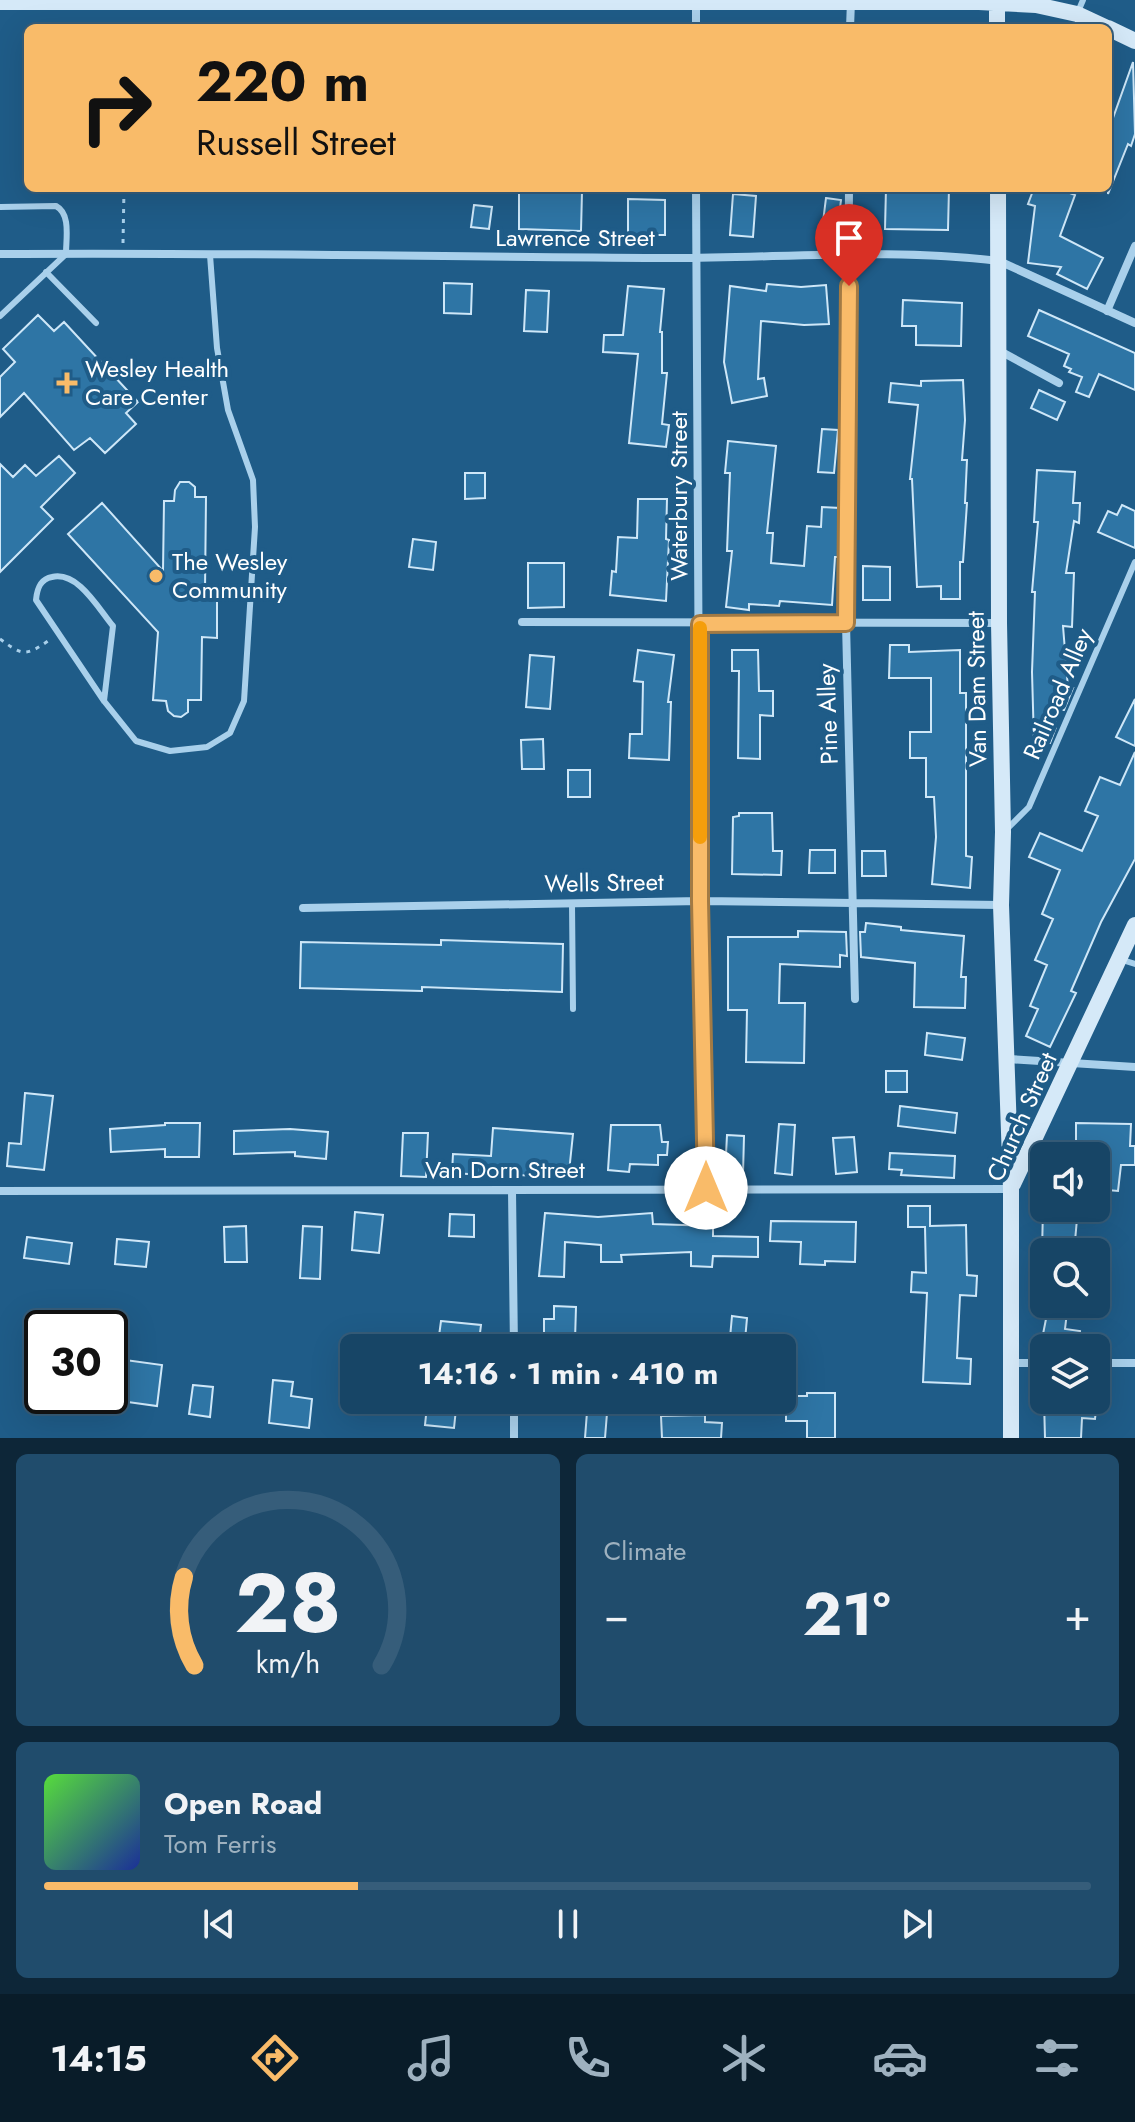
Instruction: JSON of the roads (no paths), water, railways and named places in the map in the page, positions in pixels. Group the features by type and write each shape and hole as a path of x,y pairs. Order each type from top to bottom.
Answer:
{"main road":[{"path":"0,2 997,2 1080,7 1103,24"},
{"path":"997,2 997,24"},
{"path":"1112,30 1135,41"},
{"name":"Van Dam Street","path":"998,192 1001,905 1011,1189"},
{"name":"Church Street","path":"1011,1438 1011,1189 1071,1064 1127,962 1135,925"}],"street":[{"path":"850,24 851,1"},
{"path":"696,3 696,24"},
{"name":"Waterbury Street","path":"696,192 700,901 706,1188"},
{"name":"Pine Alley","path":"849,192 846,623 855,999"},
{"path":"1107,311 1135,246"},
{"name":"Lawrence Street","path":"0,254 697,258 849,255 974,258 999,261 1135,323"},
{"path":"998,350 1059,383"},
{"path":"522,622 999,623"},
{"name":"Wells Street","path":"303,908 700,901 1001,905"},
{"path":"1008,1059 1135,1067"},
{"name":"Van Dorn Street","path":"0,1191 1011,1189"},
{"path":"512,1191 514,1334"},
{"path":"1010,1363 1030,1363"},
{"path":"1110,1363 1135,1363"},
{"path":"514,1414 514,1438"}],"lane":[{"path":"0,207 61,208 65,215 66,254 0,316"},
{"path":"104,701 113,626 74,580 60,575 47,578 37,589 36,600 104,701 136,741 170,751 207,747 230,733 244,701 255,527 253,480 228,410 217,348 210,255"},
{"path":"46,272 96,323"},
{"name":"Railroad Alley","path":"1003,832 1029,807 1135,562"},
{"path":"572,904 573,1009"}],"place":[{"name":"Wesley Health Care Center","path":"67,383"},
{"name":"The Wesley Community","path":"156,576"}]}
